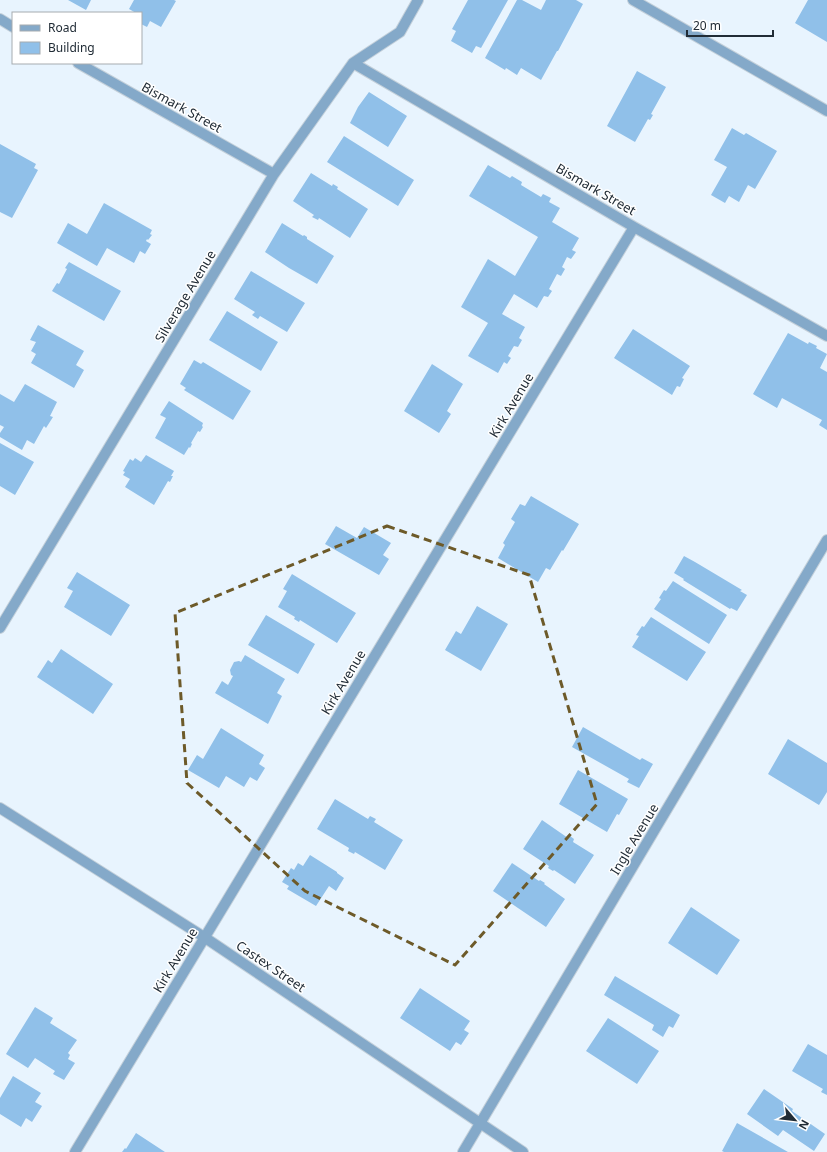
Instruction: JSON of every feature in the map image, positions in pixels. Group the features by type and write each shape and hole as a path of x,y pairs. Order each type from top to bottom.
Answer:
{"street":[{"name":"Silverage Avenue","path":"0,628 274,174 353,63 400,32 418,0"},
{"path":"634,0 827,110"},
{"path":"0,20 12,26"},
{"name":"Bismark Street","path":"353,63 634,227 827,336"},
{"name":"Bismark Street","path":"80,64 274,174"},
{"name":"Kirk Avenue","path":"75,1152 634,227"},
{"name":"Ingle Avenue","path":"463,1152 827,540"},
{"name":"Castex Street","path":"0,808 204,937 523,1152"}],"highlighted area":[{"path":"387,526 529,575 597,804 455,965 305,891 187,783 175,613"}],"building":[{"path":"68,0 91,0 86,10"},
{"path":"134,0 176,1 161,27 150,21 147,27 142,24 142,12 134,12 129,9"},
{"path":"468,0 508,0 481,48 476,46 472,53 451,41 456,31 452,29"},
{"path":"517,0 522,0 541,10 546,0 576,0 583,4 541,80 521,68 517,75 506,68 505,70 485,58"},
{"path":"808,0 827,0 827,42 795,23"},
{"path":"637,71 666,87 651,114 653,115 650,120 648,119 635,142 607,126"},
{"path":"369,92 407,116 388,147 350,123 358,107"},
{"path":"732,128 744,135 746,133 777,151 755,189 748,185 739,202 729,196 725,203 711,195 727,167 714,160"},
{"path":"344,136 414,180 398,206 327,162"},
{"path":"0,144 36,164 34,168 38,170 12,218 0,212"},
{"path":"488,165 510,178 512,176 522,182 521,185 541,197 543,194 551,198 549,202 560,208 552,222 579,238 572,250 576,252 571,259 567,257 562,267 565,269 561,276 557,274 549,289 552,291 548,297 544,296 537,308 514,294 502,314 525,327 519,338 522,340 518,347 514,346 508,356 511,358 507,364 504,362 498,373 468,356 488,323 461,307 488,259 515,276 538,237 469,196"},
{"path":"311,173 332,186 333,184 338,187 337,189 368,209 350,238 319,218 318,220 312,217 314,215 293,201"},
{"path":"104,203 152,230 150,234 152,235 146,241 151,244 145,254 140,251 134,263 107,248 97,266 57,243 68,223 87,234"},
{"path":"282,223 303,236 304,235 307,239 334,256 317,284 265,252"},
{"path":"69,262 121,291 104,321 52,291 57,283 59,284"},
{"path":"251,271 305,303 287,332 260,316 258,319 252,315 255,312 234,299"},
{"path":"227,311 278,342 261,371 209,340"},
{"path":"38,325 84,351 76,365 84,370 74,388 31,363 36,354 31,351 36,342 30,340"},
{"path":"633,329 690,366 682,378 684,379 680,387 677,386 672,395 614,358"},
{"path":"788,333 808,344 809,342 817,346 816,348 827,354 820,368 827,372 827,430 819,425 822,420 782,398 777,408 753,394"},
{"path":"194,360 201,364 203,362 251,391 233,420 184,390 186,388 180,384"},
{"path":"432,364 463,384 447,411 451,414 439,433 404,411"},
{"path":"25,384 57,402 50,416 53,417 46,428 44,426 34,444 27,440 22,450 0,437 0,433 4,427 0,425 0,394 14,402"},
{"path":"169,401 203,423 203,427 200,432 198,431 191,443 190,448 189,447 184,455 155,438 166,418 160,415"},
{"path":"0,443 34,462 15,495 0,486"},
{"path":"146,455 174,471 170,482 168,481 154,505 125,487 130,479 123,475 125,472 123,471 130,459 133,461 135,458 141,462"},
{"path":"531,496 579,524 550,570 546,568 538,582 498,558 505,545 503,543 515,522 511,519 520,504 525,506"},
{"path":"336,526 357,538 364,527 391,543 383,555 389,559 379,575 325,544"},
{"path":"684,556 742,590 740,591 747,595 737,611 731,608 730,609 674,573"},
{"path":"77,572 130,605 111,636 64,607 73,591 67,588"},
{"path":"292,574 356,613 337,643 300,620 299,622 294,619 295,617 278,607 287,591 283,589"},
{"path":"673,581 727,615 709,644 654,609 661,599 659,598 664,590 666,591"},
{"path":"477,606 508,624 481,671 445,650 456,631 461,634"},
{"path":"266,615 315,644 298,674 248,645"},
{"path":"651,617 706,652 687,681 632,647 639,636 636,635"},
{"path":"61,649 113,684 93,714 37,677 48,660 52,663"},
{"path":"245,655 285,679 277,693 282,696 268,724 215,693 222,681 228,685 233,676 231,675 230,670 234,662 241,662"},
{"path":"583,727 640,760 642,758 653,764 639,788 627,782 629,779 572,747"},
{"path":"221,728 264,755 259,764 265,768 257,781 250,777 244,787 226,776 219,788 188,770 197,755 203,759"},
{"path":"788,739 827,763 827,792 819,805 768,774"},
{"path":"578,770 628,799 619,815 617,814 607,832 559,804"},
{"path":"335,799 368,819 370,816 376,819 374,822 403,840 385,870 355,852 354,854 348,851 349,848 317,829"},
{"path":"542,820 568,838 570,836 574,839 573,842 594,855 575,884 554,870 553,871 548,868 549,866 523,849"},
{"path":"310,855 344,878 336,891 329,886 316,906 287,889 289,886 282,882 291,868 294,870 298,863 303,866"},
{"path":"512,863 539,881 540,880 545,883 544,884 565,899 546,927 493,891"},
{"path":"691,907 740,940 717,975 668,943"},
{"path":"615,976 680,1015 673,1028 669,1026 663,1037 652,1030 654,1025 604,995"},
{"path":"420,988 470,1021 464,1030 469,1033 461,1045 456,1042 450,1051 400,1018"},
{"path":"35,1007 53,1018 50,1023 77,1040 68,1053 70,1055 68,1059 75,1063 64,1080 53,1074 55,1071 35,1058 28,1068 6,1054"},
{"path":"608,1018 659,1051 637,1084 586,1051"},
{"path":"808,1044 827,1055 827,1095 821,1092 823,1089 792,1071"},
{"path":"13,1076 41,1093 35,1102 42,1106 32,1122 26,1118 21,1127 0,1114 0,1098"},
{"path":"764,1089 825,1134 814,1151 783,1130 778,1136 747,1114"},
{"path":"737,1123 788,1152 722,1151"},
{"path":"136,1133 165,1152 122,1152 125,1148 126,1149"}]}
